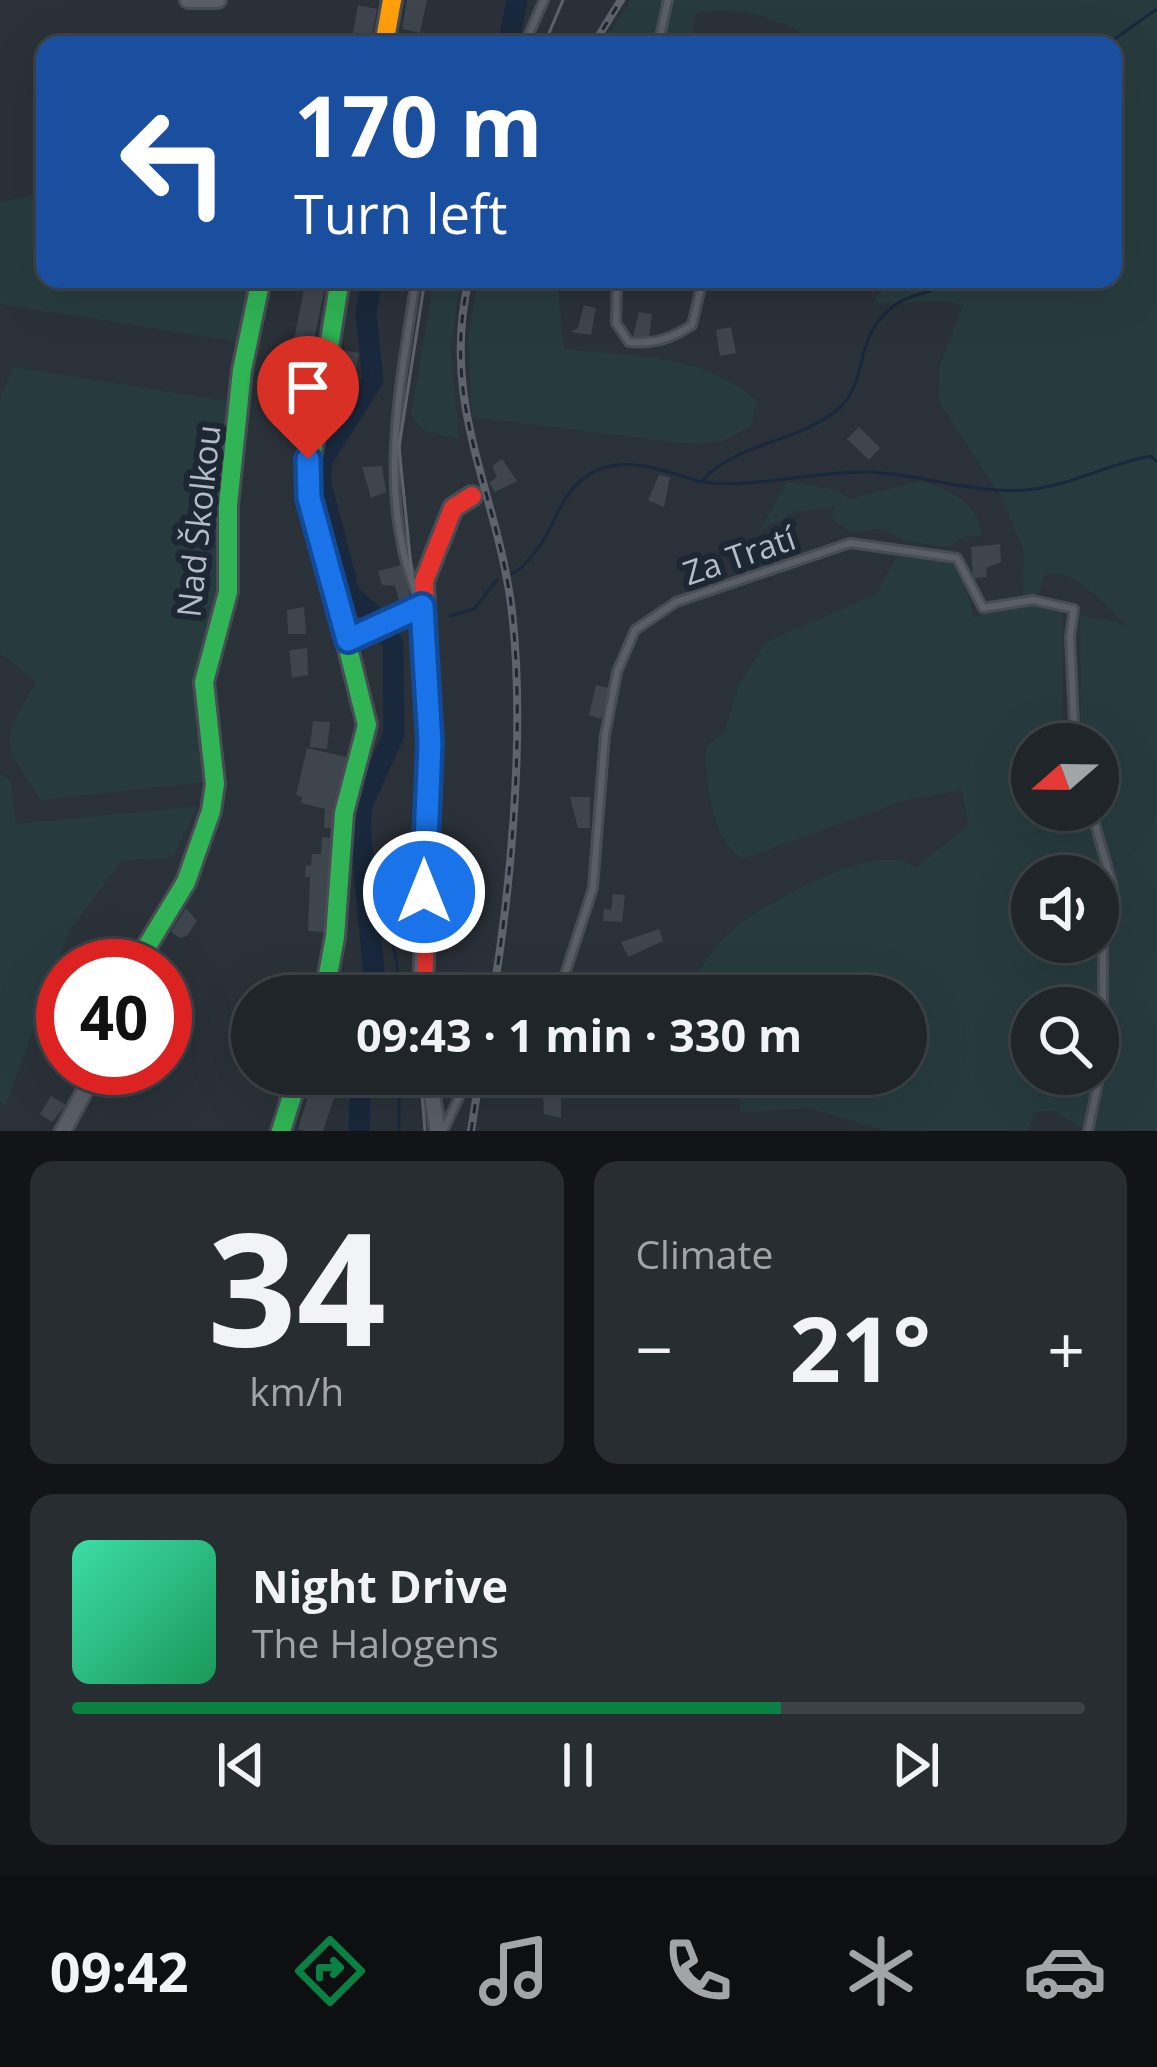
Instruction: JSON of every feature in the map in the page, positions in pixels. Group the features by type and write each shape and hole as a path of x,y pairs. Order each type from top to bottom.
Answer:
{"street":[{"path":"188,0 218,0"},
{"path":"386,36 392,0"},
{"name":"Nad Školkou","path":"151,939 186,882 211,812 215,784 204,682 227,592 228,506 242,370 259,288"},
{"path":"328,975 344,813 366,737 366,710 307,483 339,288"},
{"path":"424,975 430,743 424,580 453,508 472,496"},
{"path":"390,618 422,606"},
{"path":"63,1131 82,1095"},
{"path":"281,1131 292,1095"},
{"path":"432,1095 440,1131"}],"lane":[{"path":"528,36 544,0"},
{"path":"660,36 668,0"},
{"path":"415,288 393,449 411,577 422,606"},
{"path":"616,288 616,323 629,342 643,343 668,340 692,325 701,288"},
{"name":"Za Tratí","path":"565,975 593,888 605,735 617,671 634,630 676,602 850,543 940,551 957,558 983,608 1033,600 1074,609 1070,637 1075,723"},
{"path":"348,640 390,618"},
{"path":"1088,1131 1103,1059 1103,944 1113,887 1096,831"},
{"path":"440,1131 459,1095"}],"green space":[{"path":"631,0 1157,0 1157,1131 1085,1131 1055,1111 1036,1112 1027,1131 888,1131 809,1108 740,1113 739,1095 927,1095 927,975 696,975 721,941 744,921 792,892 875,861 898,860 915,868 968,826 962,790 906,800 743,859 732,850 712,808 706,746 724,732 739,685 766,642 876,594 897,556 953,563 961,571 974,617 1022,605 1057,606 1063,615 1062,723 1011,723 1011,831 1119,831 1119,723 1081,723 1080,615 1127,625 1067,576 1044,575 1039,593 1023,596 1024,551 1001,497 938,400 940,364 963,305 872,303 884,288 1122,288 1122,36 805,36 745,12 696,13 691,36 609,36"},
{"path":"36,189 36,288 250,288 240,342 0,304 0,203 35,194"},
{"path":"432,288 459,288 451,353 459,439 423,430 411,415"},
{"path":"476,288 558,288 564,349 666,360 713,373 757,401 751,426 723,441 688,444 472,417 468,336"},
{"path":"13,367 233,402 216,593 195,691 207,782 41,800 12,752 11,731 36,682 0,653 0,398"},
{"path":"921,481 969,506 983,537 969,535 947,547 905,541 881,529 851,532 832,519 835,507 795,512 760,530 787,482 837,490 849,499"},
{"path":"0,774 11,781 16,824 198,806 173,857 121,861 67,939 36,939 36,1022 5,1106 0,1102"}],"building":[{"path":"407,0 427,0 420,33 402,29"},
{"path":"358,5 377,9 372,36 353,36"},
{"path":"304,288 325,288 313,344 294,340"},
{"path":"584,305 596,308 591,335 570,332 578,328"},
{"path":"639,312 652,314 649,338 633,336"},
{"path":"731,327 736,353 720,356 716,330"},
{"path":"341,350 359,353 353,386 335,383"},
{"path":"859,427 880,448 869,460 847,439"},
{"path":"502,459 517,481 495,492 489,483 497,477 492,466"},
{"path":"382,466 386,492 371,498 362,467"},
{"path":"659,475 670,477 664,507 648,500"},
{"path":"1000,544 1001,562 986,568 987,577 973,578 971,547"},
{"path":"402,565 410,597 399,600 395,586 382,585 378,571"},
{"path":"304,607 306,634 288,634 287,610"},
{"path":"307,648 308,675 292,678 289,650"},
{"path":"596,685 609,688 601,719 589,715"},
{"path":"313,721 330,722 327,749 310,747"},
{"path":"307,748 347,757 333,828 324,828 325,809 301,803 302,797 296,795"},
{"path":"570,797 590,797 590,828 578,828"},
{"path":"322,837 332,838 327,932 308,931 310,877 305,877 312,854 321,854"},
{"path":"613,894 625,895 622,922 603,921 604,909 611,910"},
{"path":"186,908 197,921 180,938 171,932"},
{"path":"659,929 663,941 628,957 621,942"},
{"path":"309,1095 335,1095 323,1131 298,1129"},
{"path":"561,1095 561,1118 544,1114 543,1096"},
{"path":"51,1096 66,1105 52,1122 40,1114"}],"waterway":[{"path":"510,36 517,0"},
{"path":"1119,36 1157,9"},
{"path":"370,288 366,314 373,380 321,462 321,485 350,595 383,623 393,645 394,734 362,805 360,826 374,975"},
{"path":"511,574 542,542 566,498 594,471 627,464 701,482 732,458 822,421 852,391 870,336 885,314 903,300 935,288"},
{"path":"702,482 869,472 1026,490 1151,456 1157,462"},
{"path":"450,616 474,609 497,580"},
{"path":"362,855 375,860 397,975"},
{"path":"359,1131 360,1095"},
{"path":"399,1095 399,1131"}],"tram line":[{"path":"548,36 563,0"},
{"path":"416,975 419,646 399,447 424,288"},
{"path":"422,1095 425,1131"}],"railway":[{"path":"599,36 621,0"},
{"path":"468,288 461,367 466,408 505,568 516,657 514,804 496,975"},
{"path":"471,1131 477,1095"}],"traffic: fast":[{"path":"151,939 186,882 211,811 215,784 204,682 228,592 228,505 242,370 259,288"},
{"path":"328,975 344,813 367,725 307,483 339,288"},
{"path":"281,1131 292,1095"}],"traffic: slow":[{"path":"386,36 392,0"}],"traffic: jam":[{"path":"424,975 430,743 424,581 453,508 472,496"}],"route":[{"path":"308,459 309,498 348,640 366,635 401,611 422,606 430,743 424,892"}]}
